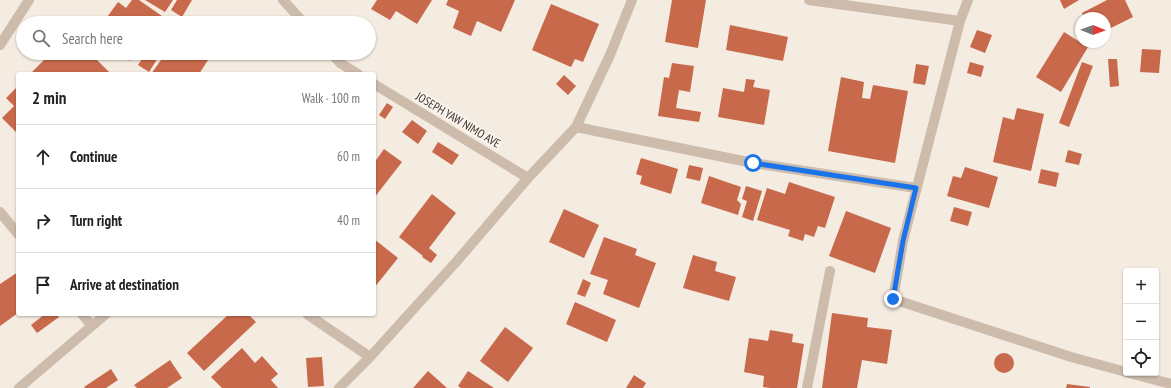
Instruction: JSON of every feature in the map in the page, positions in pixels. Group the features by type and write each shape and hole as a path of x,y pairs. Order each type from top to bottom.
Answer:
{"street":[{"path":"19,16 29,0"},
{"path":"283,0 298,16"},
{"path":"339,388 370,357 457,262 528,178 576,126 610,55 632,0"},
{"path":"809,0 960,21"},
{"path":"968,0 960,21 916,188 903,241 893,299 1071,357 1123,371"},
{"path":"0,45 16,20"},
{"path":"337,60 355,72"},
{"name":"JOSEPH YAW NIMO AVE","path":"376,85 528,178"},
{"path":"576,126 753,163 916,188"},
{"path":"0,212 16,232"},
{"path":"807,388 830,270"},
{"path":"84,316 92,326"},
{"path":"19,388 104,316"},
{"path":"310,316 370,357"},
{"path":"1140,376 1171,384"}],"building":[{"path":"132,0 139,0 162,16 108,16 118,2 126,8"},
{"path":"145,0 173,0 165,12"},
{"path":"177,0 192,0 183,16 171,10"},
{"path":"377,0 432,0 417,24 396,11 390,20 371,9"},
{"path":"448,0 515,0 501,32 477,21 471,36 453,28 459,11 446,5"},
{"path":"672,0 706,0 698,48 665,42"},
{"path":"1060,0 1079,0 1064,9"},
{"path":"1107,0 1125,0 1133,17 1111,28 1111,12 1084,12"},
{"path":"551,4 599,24 583,62 575,59 571,67 532,50"},
{"path":"730,25 788,37 783,61 726,50"},
{"path":"977,30 992,35 985,53 970,47"},
{"path":"1064,32 1075,39 1075,48 1087,48 1061,92 1036,77"},
{"path":"1142,49 1161,50 1159,73 1140,72"},
{"path":"1108,59 1117,59 1119,86 1110,87"},
{"path":"44,60 97,60 109,72 32,72"},
{"path":"141,60 157,60 149,72 138,65"},
{"path":"161,60 208,60 200,72 152,72"},
{"path":"970,62 984,66 981,77 967,73"},
{"path":"1082,62 1093,66 1069,127 1059,123"},
{"path":"672,63 694,66 690,92 679,90 676,108 701,112 699,122 658,116 664,77 669,78"},
{"path":"916,64 929,66 925,85 913,83"},
{"path":"564,75 576,86 568,95 556,84"},
{"path":"841,77 864,82 862,98 870,99 873,85 908,91 895,163 828,151"},
{"path":"746,79 755,80 753,87 770,90 764,125 718,117 723,88 744,92"},
{"path":"16,88 16,132 2,118 14,106 6,98"},
{"path":"387,103 393,107 385,119 379,115"},
{"path":"1017,108 1044,114 1031,171 993,162 1003,117 1014,120"},
{"path":"412,120 427,131 418,144 402,132"},
{"path":"438,142 459,155 452,165 432,152"},
{"path":"384,149 402,162 376,195 376,160"},
{"path":"1068,150 1082,154 1079,165 1065,162"},
{"path":"641,158 678,169 671,194 640,184 642,176 636,174"},
{"path":"689,165 703,168 700,181 686,178"},
{"path":"965,167 998,177 989,208 947,196 953,176 961,178"},
{"path":"1041,169 1059,173 1056,187 1038,183"},
{"path":"709,176 741,187 737,200 741,204 738,215 701,203"},
{"path":"789,182 835,197 825,228 818,226 814,237 805,234 803,241 788,236 790,230 757,220 767,188 785,194"},
{"path":"746,186 762,191 753,221 742,217 747,201 742,199"},
{"path":"432,194 456,213 429,248 437,255 431,263 399,237"},
{"path":"954,207 972,212 968,226 950,221"},
{"path":"564,209 599,225 584,258 549,242"},
{"path":"846,211 891,228 875,273 829,256"},
{"path":"604,237 637,249 635,255 656,263 639,308 603,294 608,280 590,274"},
{"path":"376,241 398,258 376,286"},
{"path":"693,255 717,262 715,271 736,277 729,301 683,288"},
{"path":"16,273 16,314 0,326 0,284"},
{"path":"583,279 591,283 585,297 577,294"},
{"path":"575,302 616,320 607,342 566,324"},
{"path":"832,313 868,318 867,327 892,330 887,364 862,360 857,388 822,388"},
{"path":"42,316 59,317 37,333 31,325"},
{"path":"227,316 250,316 256,322 204,371 187,353"},
{"path":"505,327 533,348 508,382 480,361"},
{"path":"770,330 793,334 792,342 804,344 797,388 763,387 764,376 744,372 749,338 768,341"},
{"path":"242,348 255,363 262,356 278,374 271,380 278,388 222,388 211,377"},
{"path":"1004,353 1011,356 1014,363 1011,370 1004,373 997,370 994,363 997,356"},
{"path":"322,357 324,386 308,387 306,358"},
{"path":"170,360 182,378 167,388 137,388 134,385"},
{"path":"111,369 118,380 106,388 84,387"},
{"path":"428,371 447,388 413,388"},
{"path":"468,371 494,388 461,388 458,386"},
{"path":"634,375 646,383 643,388 626,388"},
{"path":"1067,384 1090,387 1090,388 1066,388"}],"route":[{"path":"753,163 916,188 903,241 893,299"}]}
